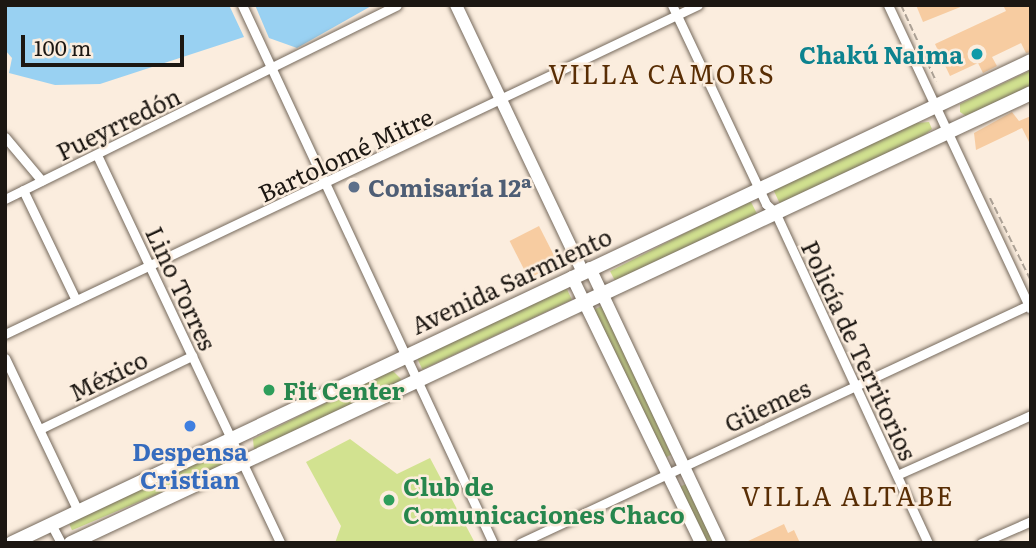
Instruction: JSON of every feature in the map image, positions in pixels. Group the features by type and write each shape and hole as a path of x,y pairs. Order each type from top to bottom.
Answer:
{"main road":[{"path":"456,5 582,272 602,293 720,543"},
{"name":"Avenida Sarmiento","path":"12,543 1031,61"},
{"name":"Avenida Sarmiento","path":"71,543 1031,93"},
{"path":"582,272 585,301 701,543"}],"street":[{"path":"242,5 329,184 493,543"},
{"name":"Pueyrredón","path":"5,199 397,5"},
{"name":"Policía de Territorios","path":"672,5 759,189 775,212 853,387 929,543"},
{"name":"Bartolomé Mitre","path":"5,334 329,184 698,5"},
{"path":"888,5 1030,306"},
{"path":"5,136 42,181"},
{"name":"Lino Torres","path":"97,155 280,543"},
{"path":"23,190 76,300"},
{"name":"Güemes","path":"520,543 1030,306"},
{"name":"México","path":"40,429 192,356"},
{"path":"5,358 78,511"},
{"path":"897,475 1031,415"},
{"path":"981,543 1031,521"},
{"path":"51,524 61,543"}],"path":[{"path":"901,5 940,90"},
{"path":"985,187 1031,281"}],"green space":[{"path":"1031,70 1031,86 966,116 960,112 960,104"},
{"path":"929,122 932,129 922,137 780,204 773,189 916,123"},
{"path":"750,200 757,214 617,286 610,271"},
{"path":"566,287 572,300 422,369 416,357"},
{"path":"602,306 671,455 663,458 594,310"},
{"path":"392,370 401,379 398,383 254,450 253,439"},
{"name":"Club de Comunicaciones Chaco","path":"350,439 397,474 430,458 475,543 335,543 341,526 306,462"},
{"path":"218,452 224,466 72,530 66,516"},
{"path":"686,484 713,543 704,543 678,488"}],"water":[{"path":"5,5 229,5 244,37 100,84 55,85 9,73 12,58 5,50"},
{"path":"255,5 373,5 297,48 269,38"}],"building":[{"path":"916,5 963,5 963,6 923,22"},
{"path":"1003,5 1031,5 1031,52 1026,53 1021,43 992,57 997,66 983,73 978,63 950,76 935,44 1006,11"},
{"path":"1012,112 1019,121 1031,116 1031,146 1022,128 976,150 974,133"},
{"path":"539,226 558,263 529,278 510,241"},
{"path":"784,524 788,533 794,530 800,543 744,543"}],"place":[{"name":"Chakú Naima","path":"977,54"},
{"name":"Comisaría 12ª","path":"354,187"},
{"name":"Fit Center","path":"269,390"},
{"name":"Despensa Cristian","path":"190,426"},
{"name":"Club de Comunicaciones Chaco","path":"389,500"}],"district":[{"name":"VILLA CAMORS","path":"662,73"},
{"name":"VILLA ALTABE","path":"848,495"}]}
